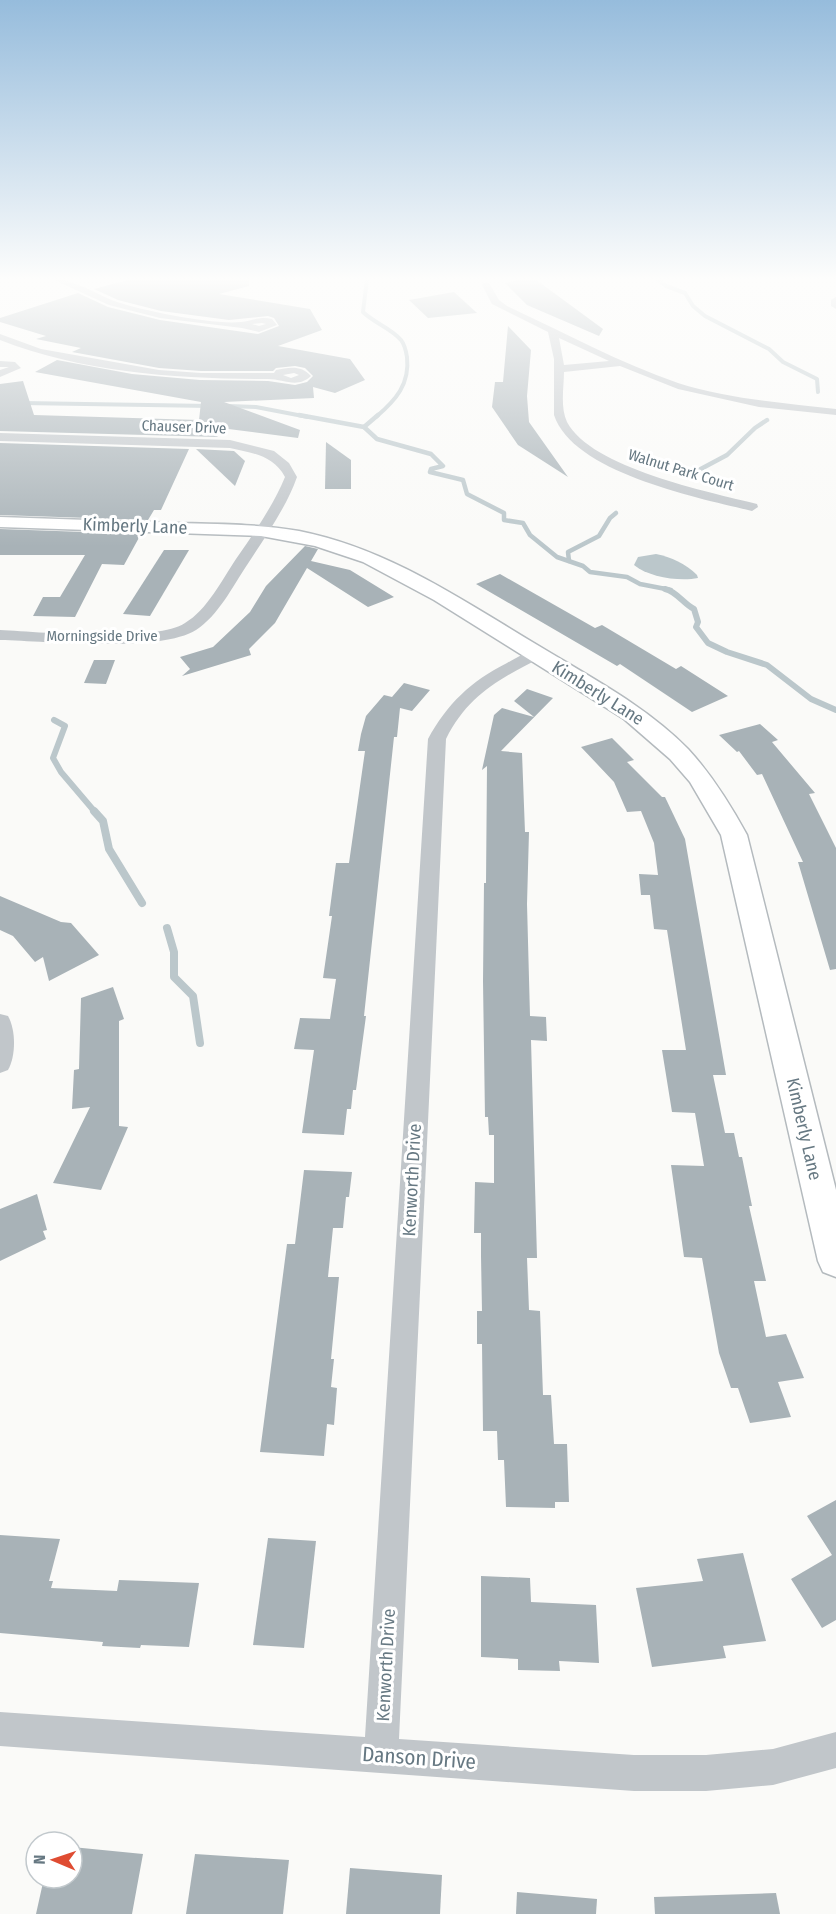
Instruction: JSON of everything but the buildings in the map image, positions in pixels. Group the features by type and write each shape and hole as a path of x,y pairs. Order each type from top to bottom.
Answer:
{"street":[{"path":"0,374 15,368"},
{"path":"135,368 174,375 277,376"},
{"path":"559,369 566,368"},
{"path":"635,368 650,376 704,393 768,406 836,412"},
{"name":"Walnut Park Court","path":"559,369 559,413 563,424 585,448 603,459 649,478 752,507"},
{"name":"Chauser Drive","path":"0,437 211,442 257,449 279,459 289,470 291,477 285,494 261,531"},
{"name":"Kimberly Lane","path":"0,522 261,531 332,544 383,562 650,726 691,765 722,809 734,835 836,1261"},
{"name":"Morningside Drive","path":"0,635 136,639 174,633 197,621 261,531"},
{"name":"Kenworth Drive","path":"381,1756 437,739 458,702 475,687 536,654"},
{"path":"0,1022 2,1030 0,1064"},
{"name":"Danson Drive","path":"0,1729 634,1773 706,1773 773,1767 836,1750"}],"shaded area":[{"path":"656,554 683,564 698,578 664,577 647,573 634,565 638,557"}],"waterway":[{"path":"376,417 400,391 407,368"},
{"path":"796,368 817,379 818,392"},
{"path":"22,403 211,406"},
{"path":"229,406 256,407 308,417"},
{"path":"299,415 364,427"},
{"path":"364,427 378,415"},
{"path":"697,471 727,455 755,428 767,420"},
{"path":"364,427 377,439 431,454 443,466 431,469 430,472 463,480 467,494 504,513 504,520 523,523 530,535 557,557 583,566 590,572 627,577 640,584 671,590"},
{"path":"569,561 568,552 599,536 610,518 616,513"},
{"path":"665,589 673,592 694,609 698,622 696,627 708,643 767,665 811,699 836,710"},
{"path":"54,720 65,726 53,758 61,772 95,812"},
{"path":"94,811 103,821 109,849 142,903"},
{"path":"167,928 174,952 174,977 193,996 200,1043"}]}
